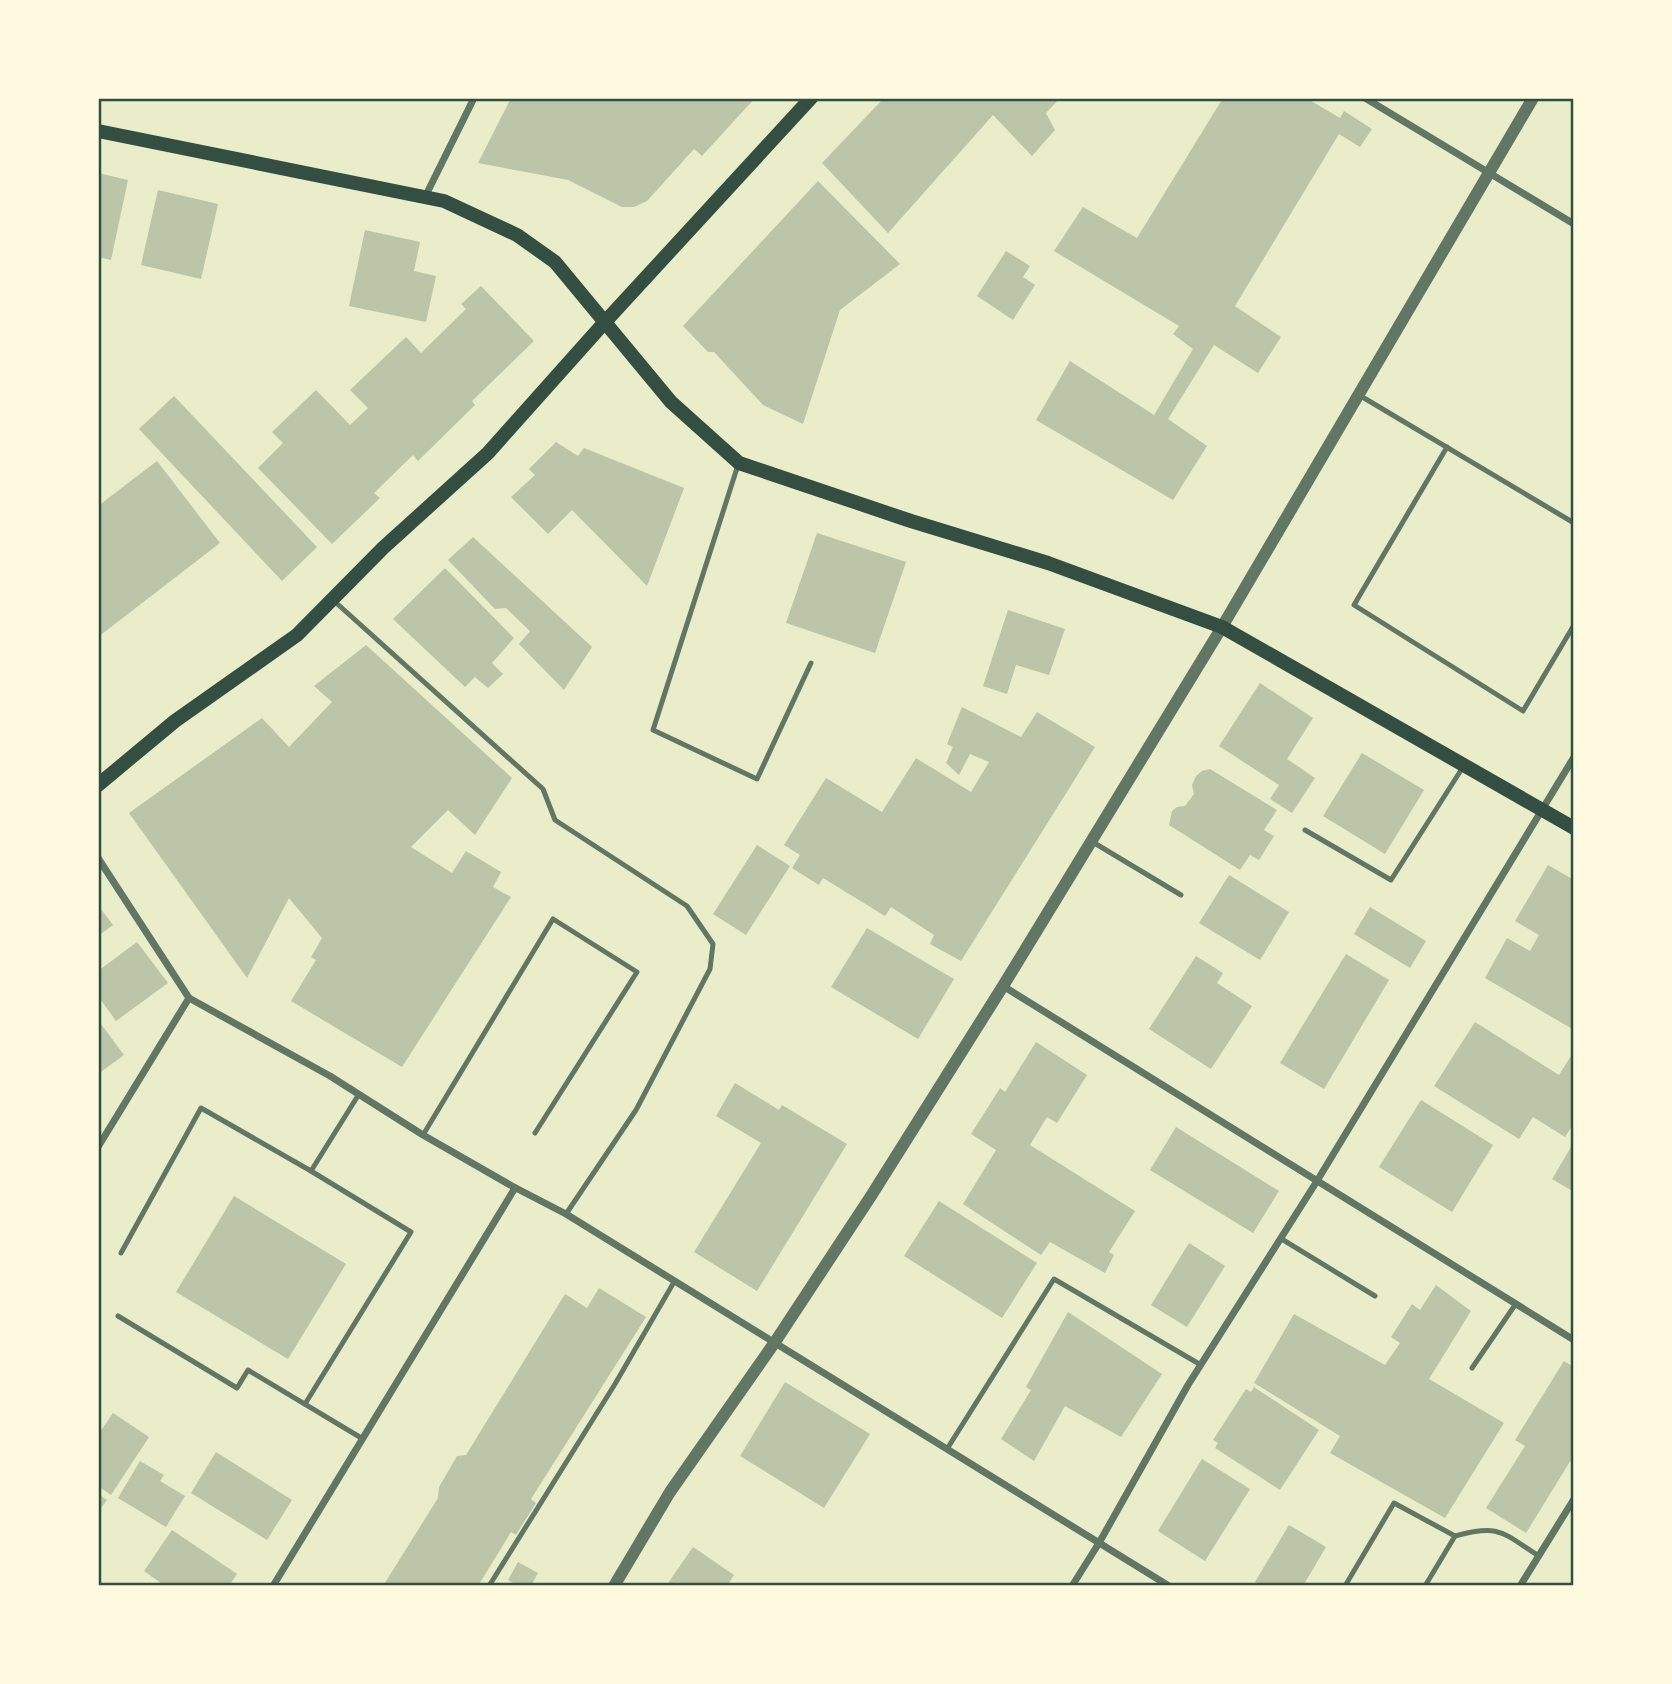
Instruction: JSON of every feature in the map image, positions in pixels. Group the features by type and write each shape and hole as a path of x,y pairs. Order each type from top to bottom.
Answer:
{"main road":[{"path":"98,785 175,720 297,635 383,548 488,453 811,98"},
{"path":"98,131 444,201 517,234 555,262 671,402 739,463 911,521 1048,563 1222,627 1574,828"}],"street":[{"path":"425,197 474,98"},
{"path":"1365,98 1574,224"},
{"path":"614,1586 670,1492 775,1342 871,1196 1003,986 1222,627 1533,98"},
{"path":"1072,1586 1201,1365 1317,1181 1574,757"},
{"path":"98,858 188,998 359,1094 515,1188 566,1214 1169,1586"},
{"path":"1003,986 1574,1340"},
{"path":"98,1147 188,998"},
{"path":"273,1586 515,1188"},
{"path":"1520,1586 1574,1499"}],"lane":[{"path":"1359,394 1574,523"},
{"path":"1447,447 1354,604 1524,711 1574,625"},
{"path":"739,463 653,730 757,779 811,663"},
{"path":"332,600 543,789 555,820 687,906 713,944 710,969 636,1110 566,1214"},
{"path":"1306,830 1391,880 1465,764"},
{"path":"1091,841 1181,895"},
{"path":"423,1135 553,919 637,972 536,1133"},
{"path":"311,1171 359,1094"},
{"path":"121,1253 201,1108 411,1232 305,1404"},
{"path":"1280,1238 1375,1296"},
{"path":"947,1449 1054,1279 1201,1365"},
{"path":"489,1586 615,1384 674,1282"},
{"path":"1472,1368 1515,1305"},
{"path":"118,1316 237,1388 248,1370 363,1439"},
{"path":"1345,1586 1394,1503 1455,1536 1477,1530 1498,1530 1539,1556"},
{"path":"1425,1586 1455,1536"}],"building":[{"path":"511,98 755,98 702,156 694,149 647,201 634,207 622,207 568,180 478,163"},
{"path":"884,98 1060,98 1046,113 1055,130 1032,156 993,115 888,233 822,163"},
{"path":"1223,98 1306,98 1340,118 1344,111 1372,129 1360,147 1339,134 1235,306 1281,337 1258,373 1214,345 1168,419 1207,446 1173,500 1036,420 1070,361 1154,415 1193,349 1173,334 1179,326 1054,251 1083,207 1137,238"},
{"path":"98,173 128,180 111,260 98,257"},
{"path":"818,181 900,264 840,310 803,424 763,405 714,352 708,352 683,326"},
{"path":"158,190 218,204 201,279 141,265"},
{"path":"365,230 420,242 414,271 436,276 426,322 349,306"},
{"path":"1006,251 1030,266 1023,277 1035,285 1013,320 977,296"},
{"path":"481,286 534,341 472,401 475,405 418,461 413,455 374,493 380,498 332,544 258,468 283,443 272,432 316,390 350,425 368,408 350,390 406,337 421,353 466,309 461,304"},
{"path":"174,396 317,547 282,581 139,429"},
{"path":"556,442 578,456 584,448 684,488 647,586 572,510 548,534 511,497 535,475 529,469"},
{"path":"157,461 220,543 98,637 98,506"},
{"path":"817,533 906,562 875,653 786,623"},
{"path":"473,537 592,647 564,690 519,644 530,631 506,608 495,609 448,560"},
{"path":"445,568 514,638 492,663 503,674 488,688 475,677 465,687 393,619"},
{"path":"1008,610 1065,629 1049,675 1016,665 1007,694 983,686"},
{"path":"366,645 512,778 475,835 448,810 411,847 452,873 466,851 501,872 493,887 511,897 402,1067 291,1001 316,960 311,957 322,938 289,898 247,978 129,813 262,718 289,747 332,702 314,686"},
{"path":"1260,683 1313,718 1287,759 1315,778 1292,813 1270,799 1279,785 1219,746"},
{"path":"962,707 1021,737 1037,712 1095,747 961,961 930,944 934,935 891,907 885,916 823,878 819,885 792,868 800,855 784,845 826,778 882,812 916,758 971,792 989,762 970,754 959,775 946,763 953,747 947,744"},
{"path":"1362,753 1424,790 1385,854 1323,816"},
{"path":"1210,769 1277,810 1264,830 1274,836 1259,860 1250,855 1240,870 1169,825 1172,811 1185,806 1194,794 1192,785 1196,776"},
{"path":"757,845 790,866 746,935 713,914"},
{"path":"1548,865 1574,880 1574,1030 1485,978 1507,938 1530,951 1539,935 1515,921"},
{"path":"1229,875 1289,912 1260,960 1199,923"},
{"path":"98,905 113,925 98,936"},
{"path":"1370,907 1426,941 1410,968 1354,934"},
{"path":"867,928 954,979 918,1039 831,987"},
{"path":"137,942 168,983 116,1021 98,996 98,971"},
{"path":"1346,954 1389,980 1324,1089 1280,1063"},
{"path":"1196,956 1223,973 1217,983 1252,1006 1211,1069 1149,1029"},
{"path":"98,1020 124,1055 98,1074"},
{"path":"1475,1022 1559,1075 1574,1051 1574,1123 1565,1137 1533,1117 1519,1139 1434,1086"},
{"path":"1036,1042 1087,1075 1057,1123 1047,1117 1030,1145 1135,1211 1109,1252 1114,1255 1105,1273 1050,1242 1041,1255 963,1204 996,1150 971,1134 1000,1088 1005,1092"},
{"path":"735,1083 779,1110 782,1105 847,1144 757,1291 694,1252 761,1143 716,1116"},
{"path":"1421,1100 1493,1145 1452,1212 1379,1167"},
{"path":"1176,1127 1279,1191 1253,1233 1150,1170"},
{"path":"1574,1142 1574,1192 1552,1179"},
{"path":"234,1196 346,1264 288,1359 176,1292"},
{"path":"939,1201 1037,1263 1002,1318 904,1256"},
{"path":"1189,1243 1225,1266 1187,1327 1151,1305"},
{"path":"1436,1285 1471,1311 1429,1379 1504,1423 1445,1518 1330,1453 1340,1436 1254,1383 1294,1314 1385,1365 1400,1343 1391,1337 1412,1304 1420,1310"},
{"path":"599,1288 646,1317 531,1499 536,1503 516,1535 511,1532 478,1586 383,1586 438,1498 439,1487 457,1456 466,1455 565,1294 587,1308"},
{"path":"1068,1312 1162,1374 1121,1437 1065,1406 1034,1461 1001,1439 1031,1390 1026,1387"},
{"path":"1564,1361 1574,1367 1574,1455 1526,1533 1486,1508 1525,1446 1515,1440"},
{"path":"785,1382 870,1434 824,1508 740,1456"},
{"path":"1254,1387 1319,1430 1280,1490 1215,1448 1218,1443 1213,1440 1246,1389 1251,1392"},
{"path":"113,1413 149,1437 111,1495 98,1486 98,1435"},
{"path":"216,1452 292,1500 267,1540 191,1493"},
{"path":"1202,1459 1250,1489 1205,1561 1158,1531"},
{"path":"140,1461 164,1475 160,1481 185,1496 166,1527 118,1498"},
{"path":"98,1494 107,1500 98,1512"},
{"path":"1289,1525 1326,1547 1303,1586 1262,1586 1255,1582"},
{"path":"172,1530 237,1574 229,1586 165,1586 144,1571"},
{"path":"693,1547 734,1575 727,1586 666,1586"},
{"path":"518,1562 538,1573 531,1586 518,1586 508,1580"}]}
